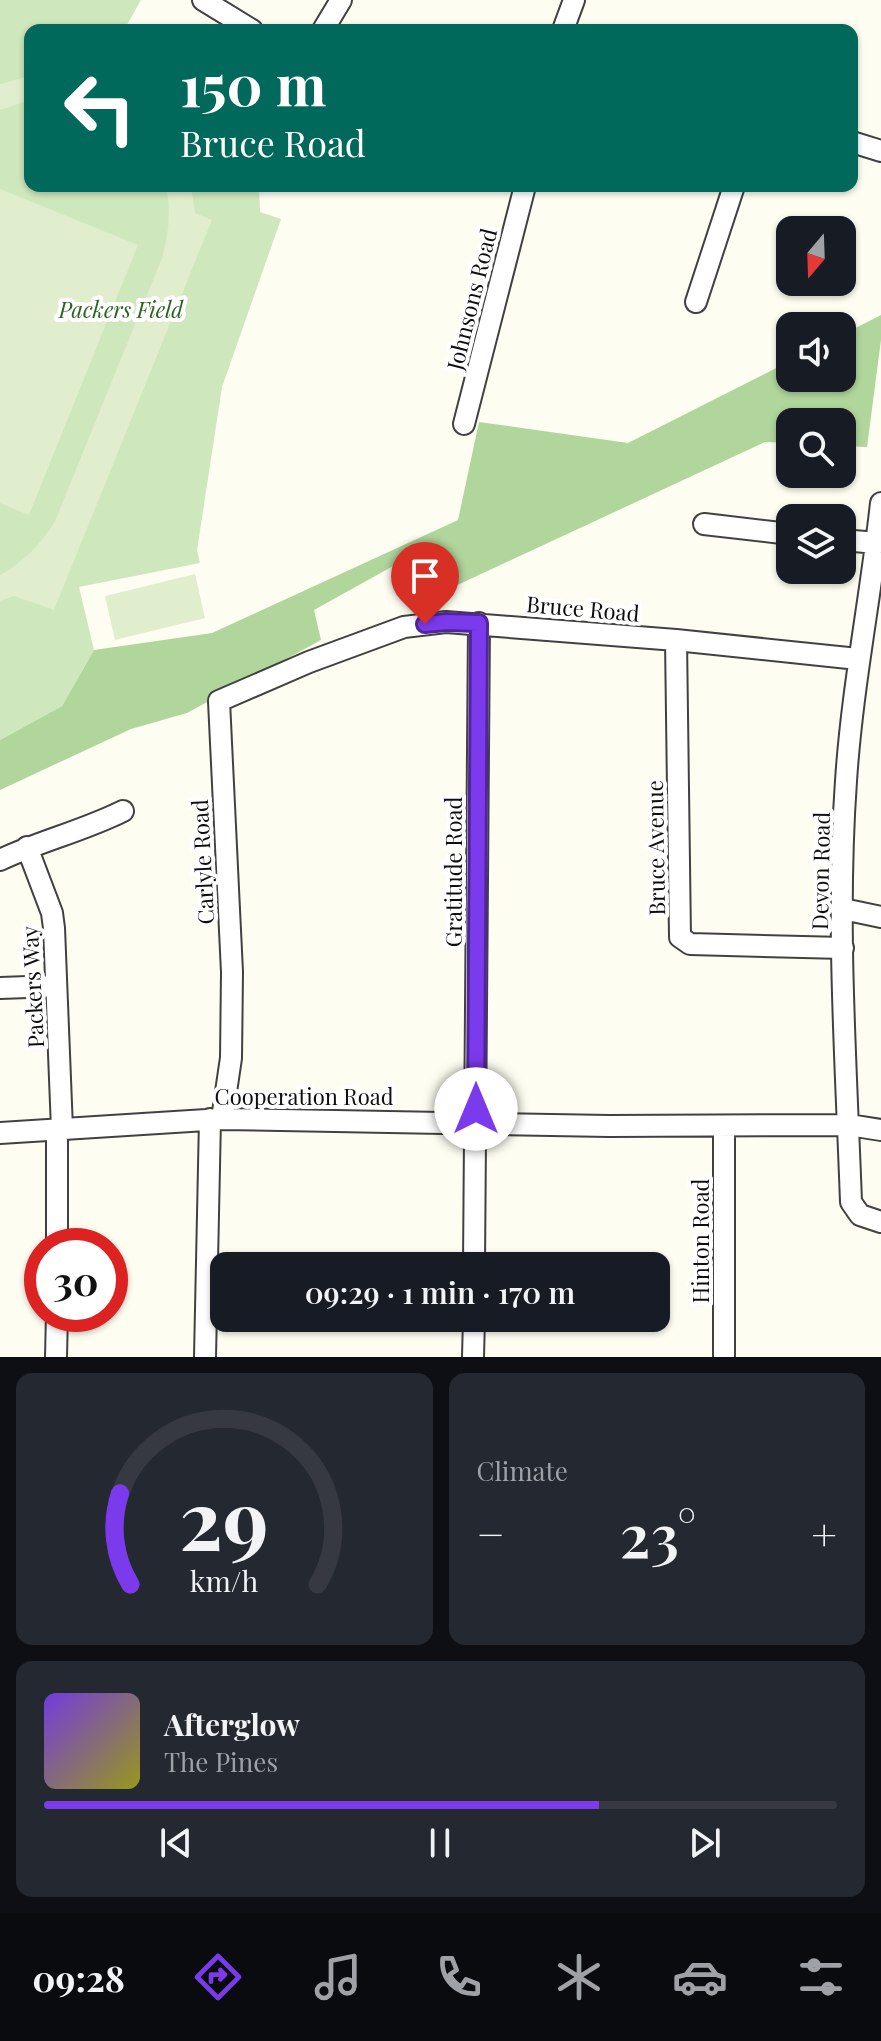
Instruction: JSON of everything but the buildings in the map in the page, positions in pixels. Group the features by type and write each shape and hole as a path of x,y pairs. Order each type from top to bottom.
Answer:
{"street":[{"path":"203,0 242,24"},
{"path":"327,24 341,0"},
{"path":"565,24 574,0"},
{"path":"858,144 881,151"},
{"name":"Johnsons Road","path":"464,424 523,192"},
{"path":"696,302 732,192"},
{"name":"Devon Road","path":"881,503 867,648 845,786 843,909 852,1205 866,1218 881,1222"},
{"path":"704,524 731,536 776,534"},
{"path":"856,541 877,543"},
{"name":"Bruce Road","path":"309,662 404,627 446,622 676,640 867,648"},
{"name":"Gratitude Road","path":"474,1252 479,623"},
{"name":"Bruce Avenue","path":"676,640 680,937 690,944 843,948"},
{"name":"Carlyle Road","path":"205,1357 216,1119 231,1058 232,972 219,701 309,662"},
{"path":"0,860 27,847 81,831 123,811"},
{"name":"Packers Way","path":"27,847 52,913 59,1130 57,1228"},
{"path":"843,909 881,917"},
{"path":"0,988 56,986"},
{"name":"Cooperation Road","path":"0,1133 216,1119 849,1125 881,1130"},
{"name":"Hinton Road","path":"724,1126 724,1357"},
{"path":"56,1357 57,1332"},
{"path":"473,1357 474,1332"}],"green space":[{"name":"Packers Field","path":"0,0 141,0 127,24 24,24 24,192 259,192 260,212 281,219 222,387 197,550 200,563 79,587 94,650 62,706 0,740"},
{"path":"24,78 24,102 0,110 0,84"},
{"path":"0,189 138,245 29,515 0,503"},
{"path":"167,192 192,192 195,213 212,220 54,610 14,596 0,601 0,575 31,552 55,521 162,258"},
{"path":"881,315 881,340 867,447 856,447 856,408 776,408 776,442 765,442 421,602 395,565 314,610 321,640 187,713 131,729 0,790 0,740 62,706 94,650 212,633 458,520 479,422 628,443 776,368 776,392 856,392 856,328"},
{"path":"195,574 205,618 115,640 105,596"}],"route":[{"path":"425,624 479,623 476,1109"}]}
